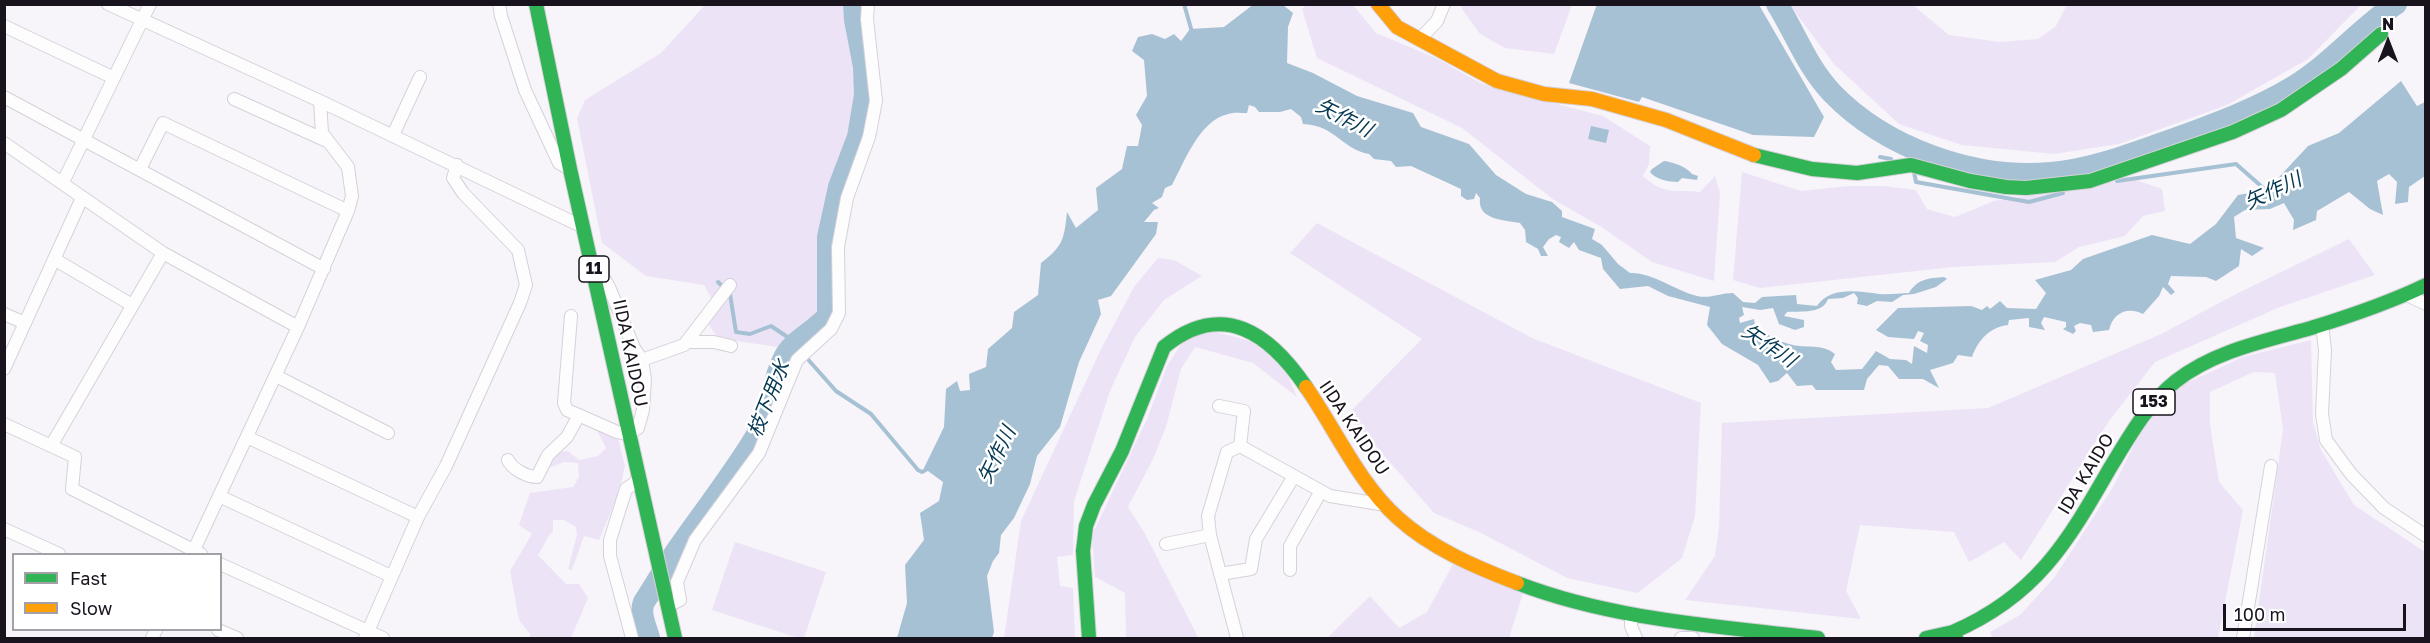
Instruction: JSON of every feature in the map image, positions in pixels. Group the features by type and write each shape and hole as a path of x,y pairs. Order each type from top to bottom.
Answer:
{"main road":[{"name":"IIDA KAIDOU","path":"536,4 570,169 675,639"},
{"path":"1378,4 1397,27 1497,81 1544,94 1592,99 1655,117 1744,153 1790,162 1812,170 1857,173 1911,165 1970,181 2026,188 2090,181 2233,132 2281,110 2308,93 2341,69 2381,34"},
{"name":"IDA KAIDO","path":"1961,634 2021,593 2043,571 2079,521 2134,429 2157,399 2173,383 2214,358 2407,295 2426,285"},
{"name":"IIDA KAIDOU","path":"1089,639 1083,551 1086,526 1094,505 1122,451 1164,347 1175,336 1197,326 1215,324 1242,329 1259,336 1283,355 1364,479 1386,505 1398,518 1434,544 1469,564 1565,600 1631,615 1818,639"},
{"path":"1926,639 1961,634"}],"street":[{"path":"108,4 393,135 583,226"},
{"path":"63,182 150,4"},
{"path":"499,4 525,90 559,163 570,169"},
{"path":"667,603 680,600 677,582 695,540 759,453 803,353 831,329 839,313 838,247 848,198 869,137 876,101 873,56 867,19 868,4"},
{"path":"1419,40 1437,21 1444,4"},
{"path":"4,26 114,78"},
{"path":"393,135 420,77"},
{"path":"4,97 324,269"},
{"path":"234,99 327,141"},
{"path":"4,424 75,457 72,489 196,553 219,496 276,376 348,211 352,196 348,167 322,133 320,101"},
{"path":"140,169 163,123 348,211"},
{"path":"4,143 163,253 298,327"},
{"path":"366,636 418,518 446,466 526,285 518,250 463,193 453,178 457,165"},
{"path":"4,369 82,198"},
{"path":"51,446 163,253"},
{"path":"54,259 132,305"},
{"path":"571,316 564,403 567,410 617,432 629,434 638,428 643,410 645,380 642,360 634,348 609,287 602,275 594,269"},
{"path":"642,360 688,342 728,288"},
{"path":"2407,295 2426,304"},
{"path":"4,314 25,323"},
{"path":"2322,324 2325,350 2322,414 2326,440 2351,474 2384,508 2426,536"},
{"path":"688,342 714,342 731,346"},
{"path":"276,376 388,432"},
{"path":"1219,406 1244,411 1240,446"},
{"path":"508,460 514,467 532,477 537,477 548,455 567,437 579,415"},
{"path":"247,437 418,518"},
{"path":"1240,446 1330,496 1386,505"},
{"path":"1237,639 1210,535 1208,516 1227,452 1240,446"},
{"path":"2243,639 2271,466"},
{"path":"1220,574 1251,568 1256,539 1294,476"},
{"path":"632,639 610,556 610,540 626,489 639,480"},
{"path":"1290,570 1290,546 1321,491"},
{"path":"219,496 391,576"},
{"path":"4,529 55,553"},
{"path":"1166,544 1210,535"},
{"path":"222,565 366,636 384,639"},
{"path":"1631,615 1631,626 1636,639"},
{"path":"220,631 237,639"},
{"path":"1681,639 1693,639"}],"shaded area":[{"path":"1462,4 1572,5 1554,54 1505,48 1480,34 1462,9"},
{"path":"705,5 847,5 856,92 850,137 830,189 823,228 828,303 823,317 816,325 793,335 777,347 718,338 707,322 712,300 704,285 646,276 602,243 577,118 585,100 661,53"},
{"path":"1306,5 1353,5 1376,33 1436,58 1482,84 1603,116 1650,146 1649,164 1643,176 1657,187 1700,192 1715,176 1720,193 1714,281 1652,262 1600,226 1554,200 1462,128 1317,58 1302,9"},
{"path":"1790,5 1913,5 1949,35 2000,42 2038,39 2056,26 2067,5 2361,5 2308,59 2227,105 2119,144 2054,154 1962,145 1899,124 1834,64"},
{"path":"1742,172 1801,191 1849,186 1884,186 1916,190 1927,209 1955,217 1994,201 2133,179 2162,189 2165,211 2143,216 2125,236 2079,247 2055,262 1953,267 1760,288 1733,280"},
{"path":"1317,223 1532,338 1701,403 1695,516 1682,558 1638,593 1567,578 1479,532 1434,513 1348,414 1422,339 1290,253"},
{"path":"2349,239 2375,275 2280,307 2155,362 2109,421 2021,560 2004,542 1969,562 1954,532 1860,525 1846,591 1861,619 1685,600 1715,556 1719,527 1722,423 1988,408 2159,335 2236,294"},
{"path":"1158,258 1174,260 1202,276 1164,300 1135,337 1110,391 1074,501 1073,555 1057,557 1060,586 1073,588 1075,638 1004,638 1021,521 1102,347 1134,287"},
{"path":"1214,332 1257,344 1276,357 1297,397 1253,363 1195,347 1181,369 1166,427 1153,459 1128,507 1144,532 1198,637 1204,638 1126,638 1125,593 1095,577 1092,535 1147,419 1167,366 1185,338"},
{"path":"2311,340 2313,422 2321,450 2354,505 2425,552 2425,638 2254,638 2283,430 2275,373 2254,372 2210,392 2210,424 2219,482 2243,510 2218,638 1992,638 1990,632 2020,615 2054,578 2113,487 2145,423 2180,386 2243,357"},
{"path":"593,423 617,434 625,466 619,493 599,540 584,536 572,570 568,569 577,535 576,527 564,520 553,520 553,531 538,555 566,584 579,584 588,598 571,638 529,638 530,634 519,620 510,571 532,534 519,525 530,493 573,487 579,477 578,463 564,462 549,468 545,464 554,452 568,451 579,460 598,456 606,448"},
{"path":"735,542 826,572 804,638 712,610"},
{"path":"1453,564 1523,593 1509,638 1327,638 1370,596 1399,628 1427,612"}],"water":[{"path":"1254,4 1283,5 1293,13 1288,27 1287,63 1313,73 1357,96 1413,113 1421,127 1469,144 1496,175 1526,194 1552,202 1562,211 1562,217 1595,229 1592,239 1602,245 1618,264 1630,273 1647,275 1697,296 1733,293 1743,302 1755,303 1762,297 1796,295 1797,304 1817,306 1829,295 1845,291 1883,294 1909,293 1912,288 1924,280 1944,277 1947,279 1936,287 1903,295 1892,302 1877,301 1867,306 1857,304 1858,298 1854,293 1843,298 1828,299 1817,309 1787,312 1784,316 1804,320 1804,327 1795,330 1779,324 1773,308 1760,310 1742,307 1744,315 1739,318 1740,323 1754,319 1755,326 1780,341 1825,348 1835,354 1831,362 1836,370 1862,369 1876,351 1890,359 1906,360 1912,364 1914,346 1927,353 1928,345 1920,341 1924,333 1918,331 1914,339 1888,337 1876,330 1898,308 1971,306 1982,310 1987,306 1990,309 2000,301 2007,308 2036,309 2046,293 2035,280 2071,270 2083,259 2152,235 2190,244 2216,224 2238,195 2267,190 2308,146 2339,133 2401,81 2417,106 2425,102 2425,176 2409,187 2408,202 2395,204 2397,182 2389,174 2377,181 2383,215 2370,209 2349,192 2317,211 2316,220 2293,230 2294,220 2284,203 2270,209 2245,210 2234,217 2236,238 2264,248 2252,256 2241,249 2239,266 2216,281 2206,277 2171,276 2168,284 2175,292 2171,295 2163,287 2159,296 2143,314 2126,311 2117,315 2109,330 2093,332 2091,325 2080,323 2074,326 2076,331 2073,334 2063,329 2066,327 2066,322 2044,317 2041,323 2045,330 2029,327 2029,318 2009,320 2008,325 1996,328 1986,335 1972,357 1958,355 1953,363 1930,370 1939,388 1923,379 1899,379 1888,366 1879,365 1867,379 1864,390 1816,390 1812,385 1797,386 1787,373 1778,381 1770,383 1758,365 1722,344 1707,325 1710,307 1668,296 1648,286 1620,289 1603,269 1601,258 1579,250 1574,242 1569,248 1559,242 1561,237 1556,235 1549,239 1543,247 1548,256 1541,256 1538,249 1526,242 1525,230 1520,223 1487,215 1476,193 1474,199 1467,200 1461,196 1461,189 1411,166 1396,167 1391,161 1374,159 1323,129 1303,124 1301,117 1291,109 1280,112 1259,112 1255,107 1249,105 1247,113 1230,113 1218,118 1201,133 1172,185 1165,188 1162,197 1152,203 1159,208 1154,210 1144,222 1158,222 1156,234 1111,296 1098,300 1101,314 1079,362 1060,427 1037,456 1030,484 1014,518 1001,535 999,553 987,576 994,632 992,638 897,638 907,603 905,565 924,540 920,513 939,501 943,482 924,468 944,427 946,389 957,381 960,391 970,390 969,374 986,367 988,349 1012,328 1014,312 1038,295 1041,263 1054,252 1061,242 1067,212 1076,228 1098,210 1096,188 1122,169 1127,146 1138,146 1142,125 1136,115 1147,96 1144,60 1132,51 1138,37 1152,34 1165,39 1174,34 1181,41 1190,29 1224,27"},
{"path":"1597,4 1759,5 1824,117 1814,137 1753,135 1642,97 1639,102 1569,83"},
{"path":"1591,126 1609,130 1606,143 1588,139"},
{"path":"1664,161 1690,171 1698,176 1697,180 1682,178 1678,182 1671,181 1659,178 1650,172"}],"waterway":[{"name":"枝下用水","path":"649,638 643,616 644,602 677,550 755,438 785,356 794,345 828,316 828,237 839,187 858,137 865,95 864,67 854,4"},
{"path":"1184,4 1192,32"},
{"name":"矢作川","path":"1777,4 1823,83 1853,113 1878,130 1932,156 1962,165 2022,174 2067,171 2099,164 2177,138 2251,109 2307,78 2396,4"},
{"path":"1880,157 1891,159"},
{"path":"2117,181 2236,164 2269,193"},
{"path":"1914,172 1916,182 2029,202 2063,193"},
{"path":"718,282 730,294 736,332 750,334 771,326 789,338 836,391 871,414 918,470 922,472 929,468"}],"traffic: fast":[{"path":"536,4 570,169 675,638"},
{"path":"1754,155 1812,169 1857,173 1911,165 1970,181 2006,187 2026,188 2090,181 2233,132 2281,110 2341,69 2381,34"},
{"path":"1956,638 1953,632 1982,618 2006,602 2046,565 2079,520 2139,422 2156,400 2176,381 2223,354 2355,314 2426,285"},
{"path":"1089,638 1083,551 1086,526 1094,505 1122,451 1164,347 1186,333 1206,326 1225,325 1244,329 1261,338 1277,352 1306,387"},
{"path":"1517,583 1590,606 1666,620 1818,638"},
{"path":"1926,638 1953,632"}],"traffic: slow":[{"path":"1378,4 1397,27 1497,81 1544,94 1592,99 1666,120 1754,155"},
{"path":"1306,387 1359,472 1398,518 1439,548 1517,583"}]}
